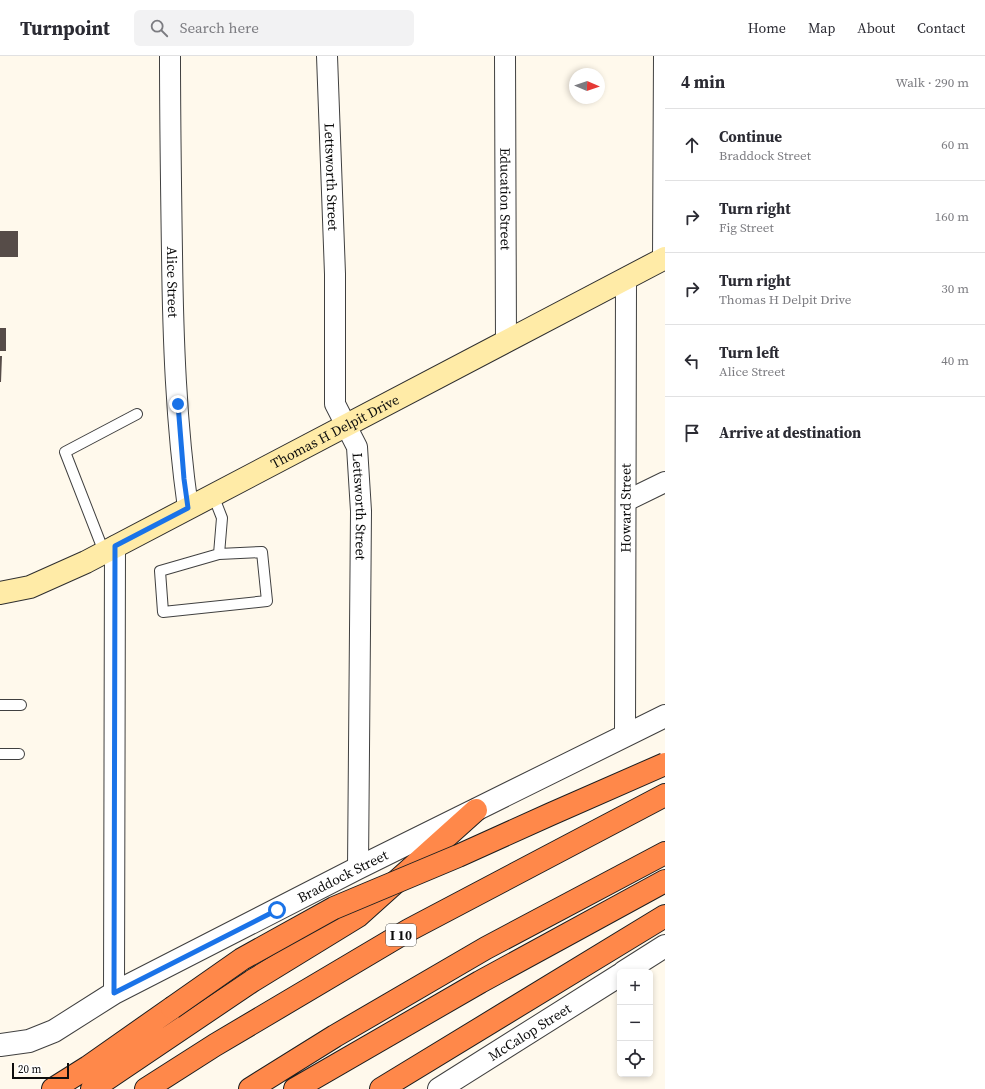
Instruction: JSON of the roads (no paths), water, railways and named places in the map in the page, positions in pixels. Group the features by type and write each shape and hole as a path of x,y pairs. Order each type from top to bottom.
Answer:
{"highway":[{"path":"53,1089 88,1067 242,959 334,908 458,856 665,764"},
{"name":"I 10","path":"146,1089 215,1045 409,930 665,795"},
{"path":"92,1089 252,981 358,916 476,810"},
{"path":"250,1089 335,1036 486,948 665,854"},
{"path":"295,1089 480,982 665,881"},
{"path":"381,1089 665,916"}],"main road":[{"name":"Thomas H Delpit Drive","path":"0,593 30,587 46,581 110,549 664,258"}],"street":[{"name":"Alice Street","path":"170,56 173,313 179,417 188,508"},
{"name":"Lettsworth Street","path":"327,56 335,274 334,404 357,447 361,511 358,868"},
{"name":"Education Street","path":"505,56 506,342"},
{"path":"664,56 664,258"},
{"name":"Howard Street","path":"626,279 626,736"},
{"path":"626,501 665,482"},
{"path":"110,549 114,993"},
{"name":"Braddock Street","path":"0,1045 29,1041 54,1031 114,993 358,868 665,716"},
{"path":"629,969 665,946"},
{"name":"McCalop Street","path":"439,1089 617,977"}],"lane":[{"path":"110,549 64,452 138,414"},
{"path":"213,495 222,518 219,554"},
{"path":"262,552 266,601 163,612 160,571 219,554 262,552"},
{"path":"0,705 21,705"},
{"path":"0,754 18,754"}]}
